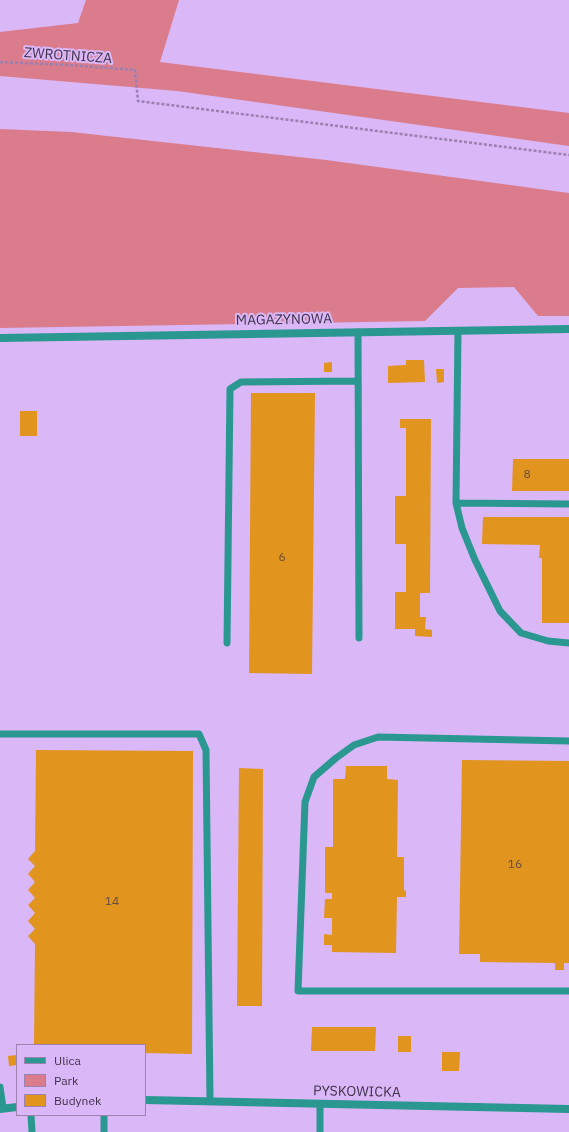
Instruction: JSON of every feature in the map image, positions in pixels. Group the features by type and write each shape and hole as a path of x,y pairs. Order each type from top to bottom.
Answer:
{"street":[{"name":"MAGAZYNOWA","path":"0,338 569,329"},
{"name":"PYSKOWICKA","path":"146,1100 569,1109"},
{"path":"1,1108 16,1107"}],"lane":[{"path":"458,331 456,502 462,528 475,560 500,611 521,633 548,641 569,643"},
{"path":"358,332 359,638"},
{"path":"227,643 230,389 241,382 358,381"},
{"path":"456,502 569,504"},
{"path":"0,734 199,734 206,750 210,1101"},
{"path":"569,741 378,737 354,745 314,777 305,802 298,991 569,991"},
{"path":"0,1087 1,1108"},
{"path":"320,1104 320,1132"},
{"path":"31,1116 32,1132"},
{"path":"104,1116 104,1132"}],"path":[{"name":"ZWROTNICZA","path":"0,62 135,70 138,101 569,155"}],"green space":[{"path":"86,0 179,0 160,62 569,113 569,146 177,91 0,76 0,32 78,23"},
{"path":"0,129 71,132 326,160 569,193 569,316 538,316 514,287 458,288 425,321 0,328"}],"building":[{"path":"406,360 424,360 425,382 388,383 388,366 406,365"},
{"path":"332,362 332,372 324,372 324,363"},
{"path":"436,369 444,369 444,382 437,383"},
{"path":"251,393 315,393 312,674 249,673"},
{"path":"20,411 37,411 37,436 20,436"},
{"path":"400,419 431,419 430,593 420,593 420,617 426,617 425,629 432,630 432,637 415,636 415,629 395,629 395,592 406,592 406,544 395,544 395,496 406,496 406,428 400,428"},
{"path":"513,459 569,459 569,491 512,491"},
{"path":"483,517 569,517 569,623 542,623 542,558 539,558 540,545 482,544"},
{"path":"36,750 193,751 192,1054 146,1053 146,1044 34,1044 35,944 28,936 35,929 28,921 35,913 28,905 35,898 28,890 35,882 28,874 35,866 28,859 35,851"},
{"path":"462,760 569,761 569,963 564,963 564,970 555,970 555,963 480,962 480,954 459,954"},
{"path":"346,766 387,766 387,779 398,780 397,857 404,857 404,890 406,891 406,897 397,897 396,953 332,952 332,945 324,945 324,934 332,935 332,918 324,918 325,899 332,899 332,893 325,893 325,847 333,847 333,779 345,779"},
{"path":"239,768 263,769 262,1006 237,1006"},
{"path":"312,1027 376,1027 375,1051 311,1051"},
{"path":"398,1036 411,1036 411,1052 398,1052"},
{"path":"442,1052 460,1052 459,1071 442,1071"},
{"path":"16,1055 16,1065 9,1066 8,1056"}]}
